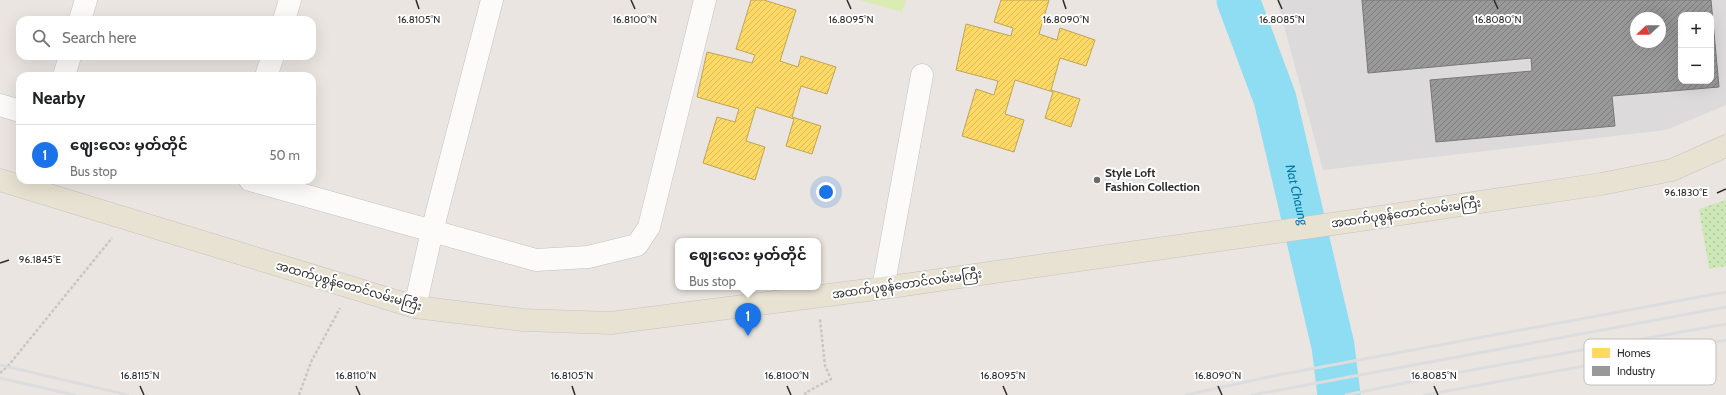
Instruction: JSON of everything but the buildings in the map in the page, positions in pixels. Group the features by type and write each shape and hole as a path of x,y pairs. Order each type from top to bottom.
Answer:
{"main road":[{"name":"အထက်ပုစွန်တောင်လမ်းမကြီး","path":"0,180 415,307 523,320 611,323 883,288 1601,184 1672,170 1726,146"}],"street":[{"path":"81,16 86,0"},
{"path":"285,16 290,0"},
{"path":"415,307 432,231 492,0"},
{"path":"264,184 536,260 588,256 636,244 649,227 705,0"},
{"path":"65,72 69,60"},
{"path":"267,72 271,60"},
{"path":"883,288 922,75"},
{"path":"0,105 16,110"}],"path":[{"path":"0,373 8,366 127,219"},
{"path":"299,395 310,362 350,288"},
{"path":"806,395 805,393 831,379 826,366 818,296"}],"shaded area":[{"path":"1277,0 1726,0 1726,105 1666,130 1323,170"}],"green space":[{"path":"859,0 906,0 902,12"},
{"path":"1726,200 1726,266 1709,269 1699,209"}],"waterway":[{"name":"Nat Chaung","path":"1238,0 1275,99 1333,346 1339,395"}],"railway":[{"path":"1186,395 1278,375 1726,292"},
{"path":"1252,395 1726,307"},
{"path":"1643,339 1726,324"},
{"path":"1716,342 1726,340"},
{"path":"1346,395 1439,376 1584,350"},
{"path":"0,365 128,395"},
{"path":"1425,395 1584,366"},
{"path":"0,378 74,395"}],"place":[{"name":"Style Loft Fashion Collection","path":"1097,180"},
{"name":"ဈေးလေး မှတ်တိုင်","path":"748,336"}]}
